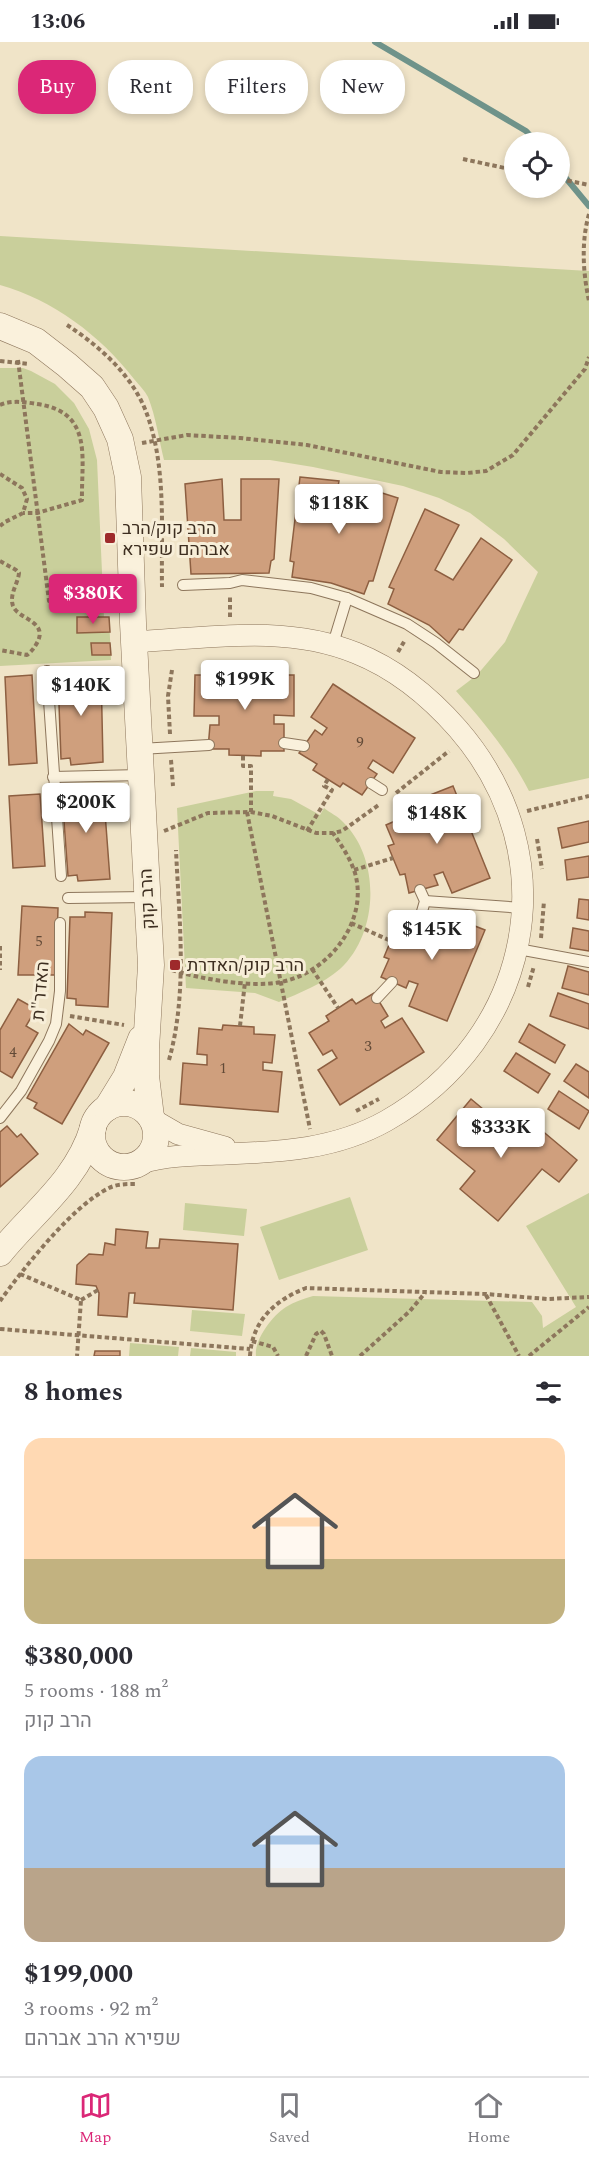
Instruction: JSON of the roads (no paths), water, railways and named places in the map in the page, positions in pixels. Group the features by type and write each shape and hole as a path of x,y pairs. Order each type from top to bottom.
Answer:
{"street":[{"name":"הרב קוק","path":"0,326 36,341 92,387 106,408 120,439 128,477 151,965 136,1023 132,1063 100,1118 80,1159 54,1196 0,1253"},
{"name":"הרב קוק","path":"9,352 25,348 67,365"},
{"path":"134,642 273,635 304,637 333,644 379,663 410,683 439,707 454,743 493,777 518,813 523,908 528,950 506,985 490,1020 467,1053 434,1087 389,1119 365,1132 314,1148 243,1153 189,1156 135,1170 111,1165 99,1156 93,1143 100,1118 122,1104 141,1109 151,1118 178,1134 243,1153"},
{"name":"הרב קוק","path":"136,1023 151,1118"},
{"path":"135,1170 151,1152 155,1143 156,1133 151,1118"},
{"name":"הרב קוק","path":"54,1196 92,1174 135,1170"}],"lane":[{"path":"183,585 230,583 243,580 270,582 311,588 346,598 407,624 474,673"},
{"path":"333,644 346,598"},
{"path":"47,671 61,876"},
{"path":"284,743 304,746"},
{"path":"140,749 209,745"},
{"path":"53,777 141,776"},
{"path":"370,783 382,790"},
{"path":"420,890 425,901 421,915"},
{"path":"68,898 147,897"},
{"path":"425,901 523,908"},
{"name":"האדר\"ת","path":"0,1118 21,1091 42,1055 56,1024 60,990 60,923"},
{"path":"528,950 589,962"},
{"path":"377,998 392,982"}],"waterway":[{"path":"375,42 527,132"},
{"path":"570,183 589,206"}],"place":[{"name":"הרב קוק/הרב אברהם שפירא","path":"110,538"},
{"name":"הרב קוק/האדרת","path":"175,965"}]}
